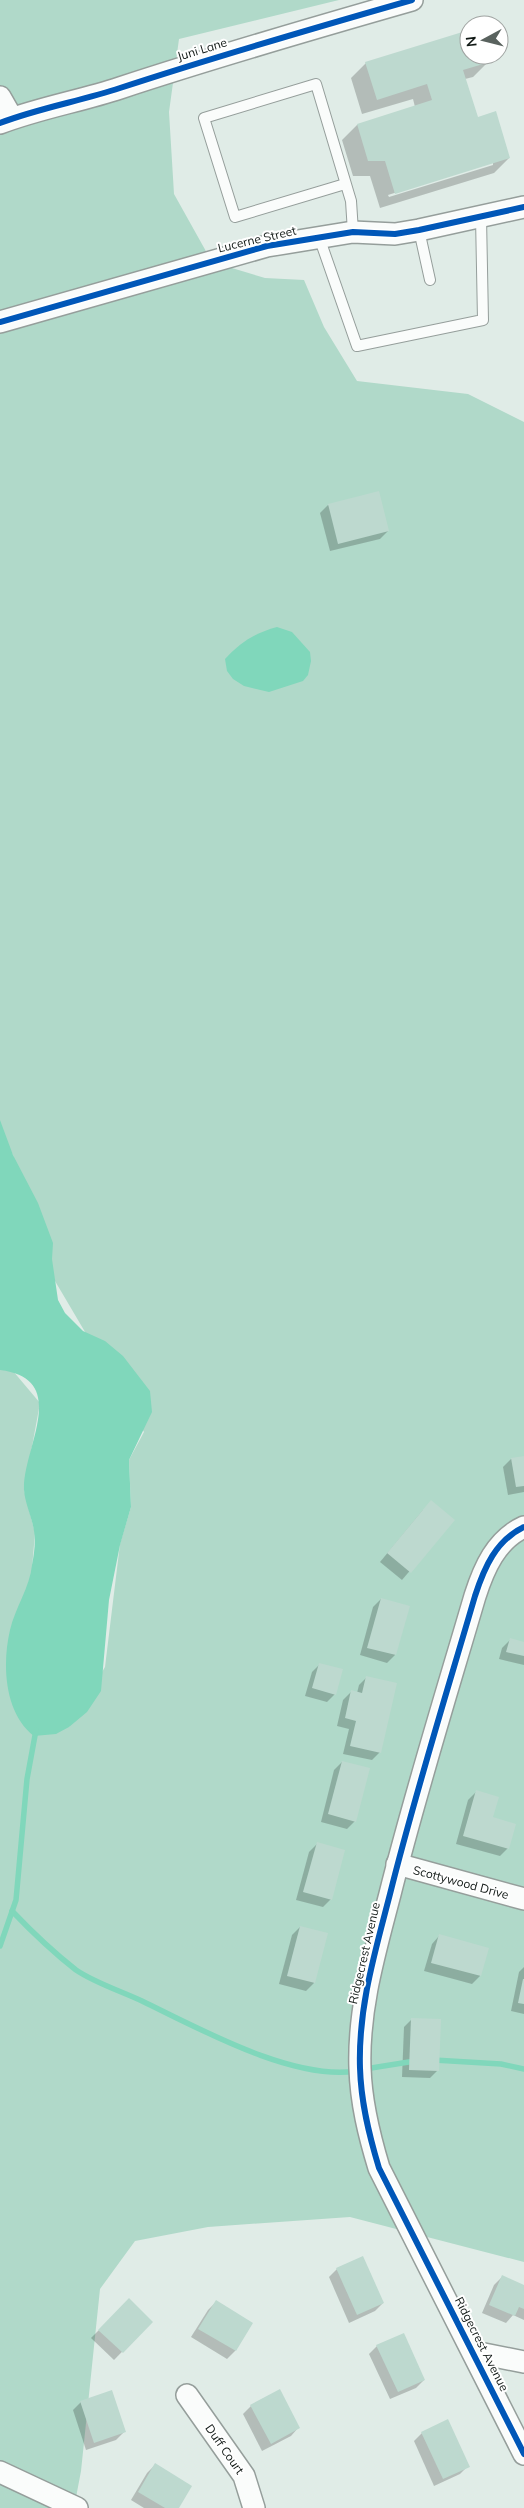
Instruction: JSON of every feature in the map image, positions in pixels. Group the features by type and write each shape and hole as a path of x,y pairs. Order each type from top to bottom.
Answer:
{"street":[{"name":"Juni Lane","path":"0,98 6,121 119,88 184,66 412,0"},
{"name":"Lucerne Street","path":"0,322 267,246 353,232 395,234 524,207"},
{"name":"Ridgecrest Avenue","path":"518,1530 495,1551 482,1573 397,1864 365,1989 360,2028 361,2092 368,2130 390,2192 474,2352 524,2454"},
{"name":"Scottywood Drive","path":"397,1864 524,1899"},
{"path":"474,2352 524,2362"},
{"name":"Duff Court","path":"187,2394 244,2476 254,2508"},
{"path":"0,2472 77,2508"}],"lane":[{"path":"345,184 236,217 204,118 316,84 351,201 353,232"},
{"path":"320,237 357,346 483,320 480,217"},
{"path":"419,230 430,280"}],"shaded area":[{"path":"0,0 339,0 179,39 169,112 174,194 212,262 265,278 304,280 324,327 357,381 468,394 524,422 524,2262 350,2217 208,2227 135,2241 100,2289 81,2471 74,2508 0,2508 0,1365 13,1371 40,1403 24,1490 35,1533 32,1568 69,1727 105,1667 120,1544 131,1507 129,1460 144,1432 55,1281 13,1155 0,1132"},
{"path":"277,627 292,632 310,652 311,661 308,675 303,681 269,692 244,686 233,679 227,671 225,659 249,639"},
{"path":"0,1120 13,1155 38,1203 53,1243 52,1259 58,1300 65,1313 83,1331 105,1341 123,1356 150,1391 152,1412 129,1460 131,1507 120,1545 109,1600 101,1691 87,1712 69,1727 56,1734 34,1736 16,1715 11,1701 6,1672 10,1630 31,1573 34,1552 34,1531 24,1490 25,1473 35,1436 39,1401 34,1387 22,1376 0,1370"}],"building":[{"path":"459,33 459,65 480,65 463,70 478,117 496,111 510,158 395,194 385,161 368,161 357,124 432,100 427,84 377,100 365,62"},
{"path":"379,491 389,531 338,544 328,504"},
{"path":"524,1456 524,1486 516,1487 511,1458"},
{"path":"431,1500 455,1520 411,1573 387,1553"},
{"path":"381,1598 410,1606 396,1655 367,1648"},
{"path":"510,1638 524,1642 524,1656 506,1652"},
{"path":"319,1663 343,1669 336,1695 312,1688"},
{"path":"366,1676 397,1683 381,1753 350,1746 356,1721 345,1718 351,1690 362,1693"},
{"path":"342,1761 370,1768 356,1822 328,1814"},
{"path":"476,1790 499,1797 493,1817 516,1824 509,1849 463,1836"},
{"path":"317,1842 345,1850 332,1900 303,1892"},
{"path":"300,1926 328,1933 315,1983 287,1976"},
{"path":"439,1934 489,1948 481,1976 431,1963"},
{"path":"524,1979 524,2004 518,2003"},
{"path":"411,2018 441,2019 439,2071 409,2070"},
{"path":"363,2256 384,2303 357,2315 336,2268"},
{"path":"502,2275 524,2285 524,2309 519,2307 515,2316 489,2305"},
{"path":"129,2298 153,2322 123,2353 98,2330"},
{"path":"216,2300 253,2323 236,2351 198,2329"},
{"path":"404,2333 425,2380 398,2392 376,2345"},
{"path":"280,2389 300,2428 271,2444 250,2405"},
{"path":"112,2390 126,2432 94,2443 80,2401"},
{"path":"448,2419 470,2467 443,2479 421,2432"},
{"path":"155,2463 192,2486 179,2508 165,2508 138,2492"}],"waterway":[{"path":"0,1946 16,1900 27,1779 36,1730"},
{"path":"12,1911 43,1942 83,1975 218,2038 246,2050 304,2068 331,2072 356,2071"},
{"path":"434,2060 501,2064 524,2069"},
{"path":"365,2069 415,2061"}],"cycle path":[{"path":"0,123 105,93 266,42 412,0"},
{"path":"0,322 267,246 353,232 395,234 524,207"},
{"path":"524,1527 506,1539 492,1556 475,1596 410,1819 373,1959 365,2002 360,2046 362,2094 366,2119 379,2168 524,2454"}]}
